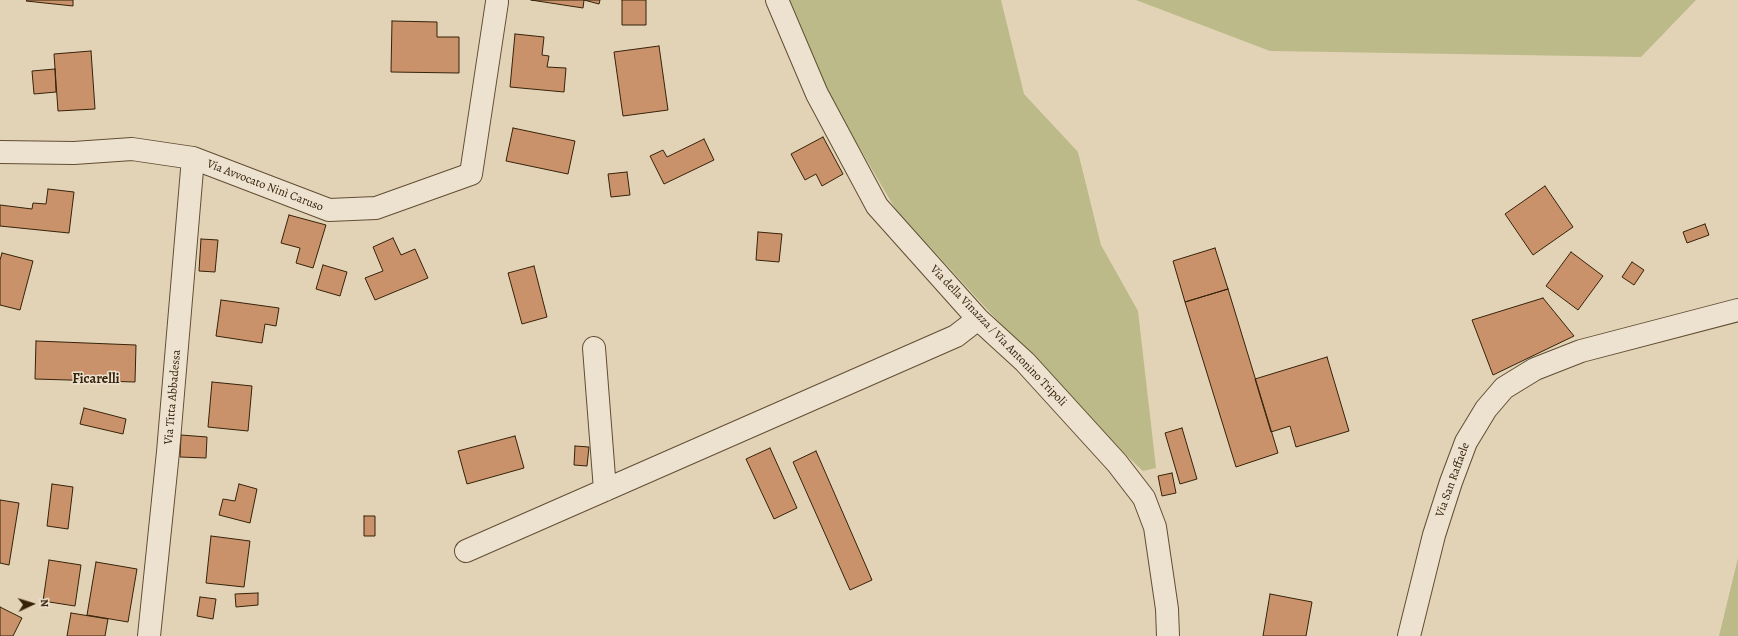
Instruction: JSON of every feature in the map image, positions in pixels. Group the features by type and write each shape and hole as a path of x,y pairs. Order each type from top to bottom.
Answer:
{"street":[{"name":"Via della Vinazza / Via Antonino Tripoli","path":"777,0 817,94 877,206 978,319 1030,368 1117,463 1144,498 1155,527 1167,609 1168,636"},
{"name":"Via Avvocato Ninì Caruso","path":"0,152 74,153 132,149 193,158 329,210 376,208 471,174 497,2"},
{"name":"Via Titta Abbadessa","path":"149,636 168,452 193,158"},
{"name":"Via San Raffaele","path":"1409,636 1434,535 1450,482 1466,442 1486,409 1504,388 1535,369 1581,351 1738,310"},
{"path":"466,551 956,336 978,319"},
{"path":"594,348 605,490"}],"shaded area":[{"path":"788,0 1001,0 1024,94 1078,152 1101,245 1138,311 1156,468 1143,471 1087,418 896,210 826,91"},
{"path":"1136,0 1696,0 1641,57 1270,51"},
{"path":"1738,558 1738,636 1719,636"}],"building":[{"path":"73,0 73,6 26,1"},
{"path":"531,0 584,0 583,8"},
{"path":"584,0 600,0 599,4"},
{"path":"622,0 646,0 646,25 622,25"},
{"path":"392,21 437,22 437,37 459,37 459,73 391,72"},
{"path":"515,34 544,37 542,55 549,56 547,67 566,68 564,92 510,87"},
{"path":"659,46 668,110 623,116 614,52"},
{"path":"91,51 95,109 58,111 54,54"},
{"path":"55,69 56,92 34,94 32,71"},
{"path":"513,128 575,141 568,174 506,161"},
{"path":"823,137 843,174 822,186 816,174 805,180 791,154"},
{"path":"704,139 714,160 664,184 650,156 663,150 667,157"},
{"path":"627,172 630,195 611,197 608,174"},
{"path":"1545,186 1573,227 1533,255 1505,214"},
{"path":"48,189 74,192 69,233 0,226 0,205 32,209 33,203 46,204"},
{"path":"289,215 326,225 313,268 296,263 300,248 281,243"},
{"path":"1705,224 1709,235 1687,243 1683,232"},
{"path":"758,232 782,234 779,262 756,260"},
{"path":"393,238 401,255 415,249 428,278 375,300 365,278 383,271 373,247"},
{"path":"201,239 218,240 215,272 199,271"},
{"path":"1215,248 1228,289 1185,302 1173,261"},
{"path":"1571,252 1603,276 1578,310 1546,286"},
{"path":"2,253 33,261 20,310 0,305 0,260"},
{"path":"1632,262 1644,270 1634,285 1622,277"},
{"path":"323,265 347,272 340,296 316,289"},
{"path":"534,266 547,317 522,324 508,273"},
{"path":"1228,289 1278,453 1236,467 1185,302"},
{"path":"1543,298 1574,336 1493,375 1472,320"},
{"path":"221,300 279,308 276,326 265,324 262,343 216,336"},
{"path":"36,341 136,345 135,382 35,379"},
{"path":"1327,357 1349,431 1296,447 1290,426 1271,432 1255,379"},
{"path":"212,382 252,386 248,431 208,427"},
{"path":"84,408 126,419 123,434 80,424"},
{"path":"1182,428 1197,479 1180,484 1165,433"},
{"path":"181,435 207,437 206,458 180,457"},
{"path":"515,436 524,468 467,484 458,451"},
{"path":"575,446 589,447 587,466 574,465"},
{"path":"770,448 797,508 774,519 746,459"},
{"path":"816,451 872,580 850,590 793,462"},
{"path":"1172,473 1176,493 1162,496 1158,476"},
{"path":"52,484 73,487 68,529 47,526"},
{"path":"239,484 257,489 250,523 219,515 223,499 235,501"},
{"path":"0,500 19,503 9,565 0,563"},
{"path":"364,516 375,516 375,536 364,536"},
{"path":"211,536 250,541 244,587 206,583"},
{"path":"49,560 81,565 75,606 43,601"},
{"path":"96,562 137,569 128,622 87,615"},
{"path":"258,593 258,605 236,607 235,594"},
{"path":"1270,594 1312,602 1306,636 1263,636"},
{"path":"200,597 216,599 213,619 197,616"},
{"path":"0,607 22,618 13,636 0,636"},
{"path":"71,613 108,619 105,636 67,636"}],"district":[{"name":"Ficarelli","path":"96,380"}]}
